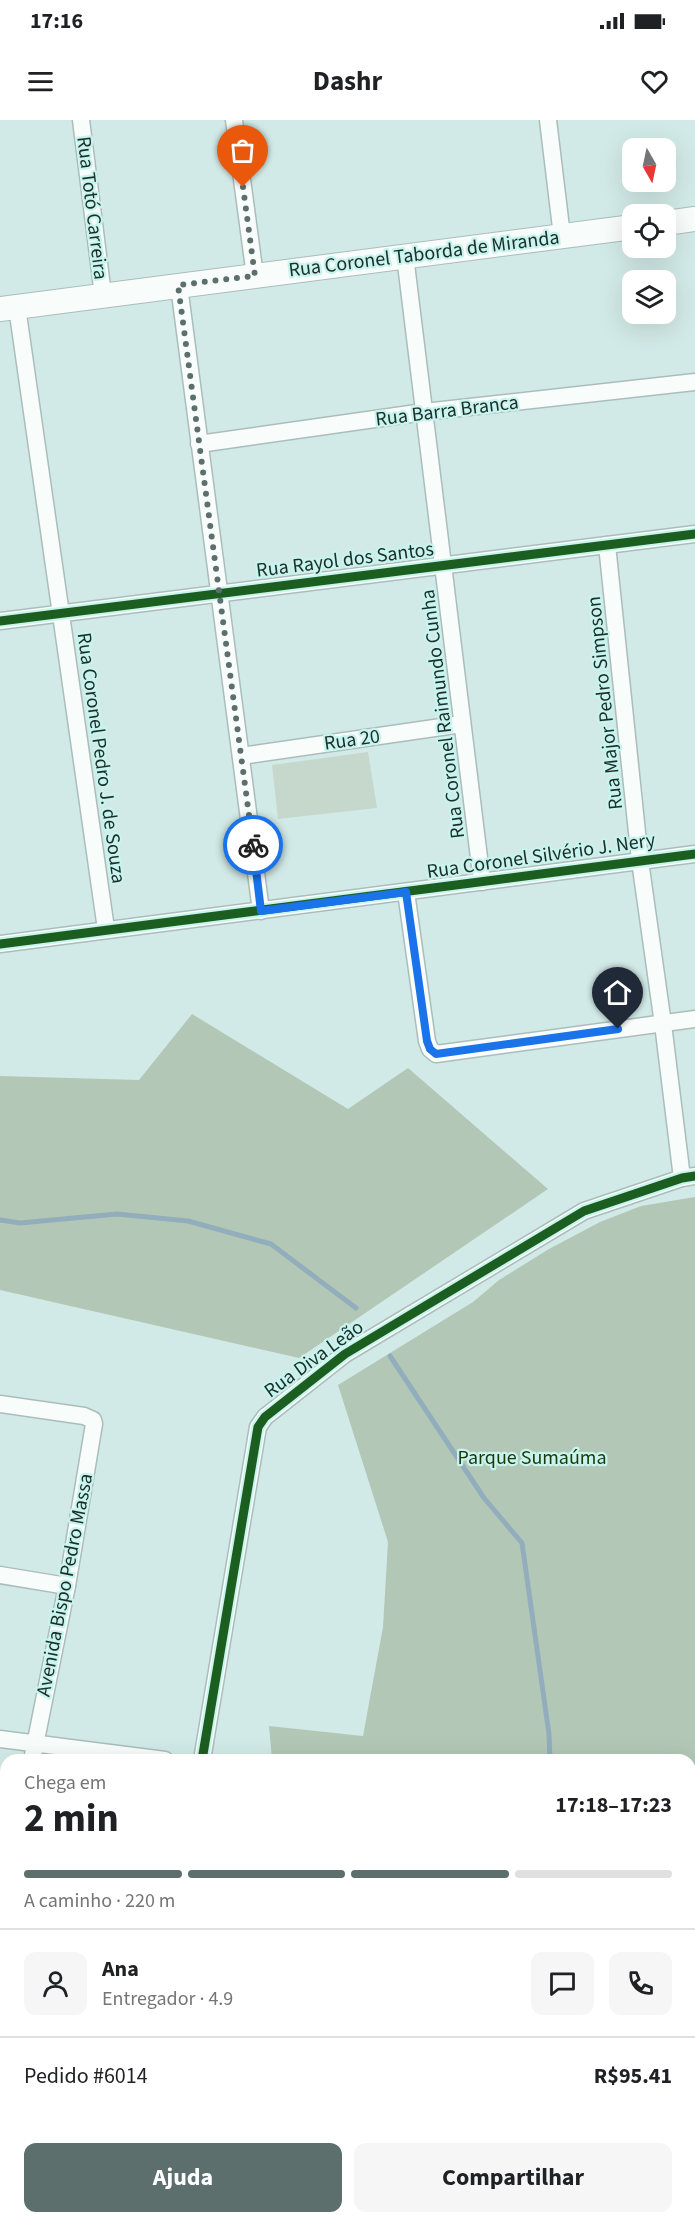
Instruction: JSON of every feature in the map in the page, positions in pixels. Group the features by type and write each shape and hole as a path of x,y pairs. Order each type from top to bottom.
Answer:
{"street":[{"name":"Rua Totó Carreira","path":"81,120 103,295"},
{"path":"234,120 255,276"},
{"path":"548,120 562,236"},
{"path":"676,221 695,219"},
{"name":"Rua Coronel Taborda de Miranda","path":"9,308 622,228"},
{"name":"Rua Coronel Raimundo Cunha","path":"405,256 482,882"},
{"path":"178,285 261,911"},
{"name":"Rua Coronel Pedro J. de Souza","path":"9,308 62,612 106,929"},
{"name":"Rua Barra Branca","path":"199,444 424,412 695,382"},
{"name":"Rua Rayol dos Santos","path":"0,621 695,534"},
{"name":"Rua Major Pedro Simpson","path":"607,545 640,861 663,1023 689,1177"},
{"name":"Rua 20","path":"241,756 462,724"},
{"name":"Rua Coronel Silvério J. Nery","path":"0,944 695,854"},
{"path":"406,892 427,1041 430,1049 436,1054 695,1019"},
{"name":"Rua Diva Leão","path":"203,1754 258,1427 265,1418 345,1354 584,1211 689,1177"},
{"name":"Avenida Bispo Pedro Massa","path":"0,1404 84,1416 93,1420 94,1427 67,1586 33,1752"},
{"path":"0,1575 67,1586"},
{"path":"0,1739 33,1752 66,1754"}],"green space":[{"path":"368,752 377,808 278,819 272,765"},
{"path":"192,1014 348,1109 408,1068 548,1189 299,1358 0,1290 0,1076 139,1080"},
{"name":"Parque Sumaúma","path":"695,1197 695,1754 272,1754 269,1726 363,1736 383,1627 388,1542 338,1385 473,1302 499,1280 549,1249 600,1222 641,1206"}],"waterway":[{"path":"0,1220 20,1223 117,1214 188,1221 271,1244 356,1308"},
{"path":"390,1356 484,1498 522,1543 549,1734 550,1754"}],"cycle path":[{"path":"0,621 695,534"},
{"path":"0,944 695,854"},
{"path":"203,1754 258,1427 265,1417 345,1354 584,1211 682,1178 695,1176"}],"way so far":[{"path":"243,187 255,276 178,285 253,845"}],"route":[{"path":"253,845 261,911 406,892 427,1041 430,1049 436,1054 618,1029"}]}
